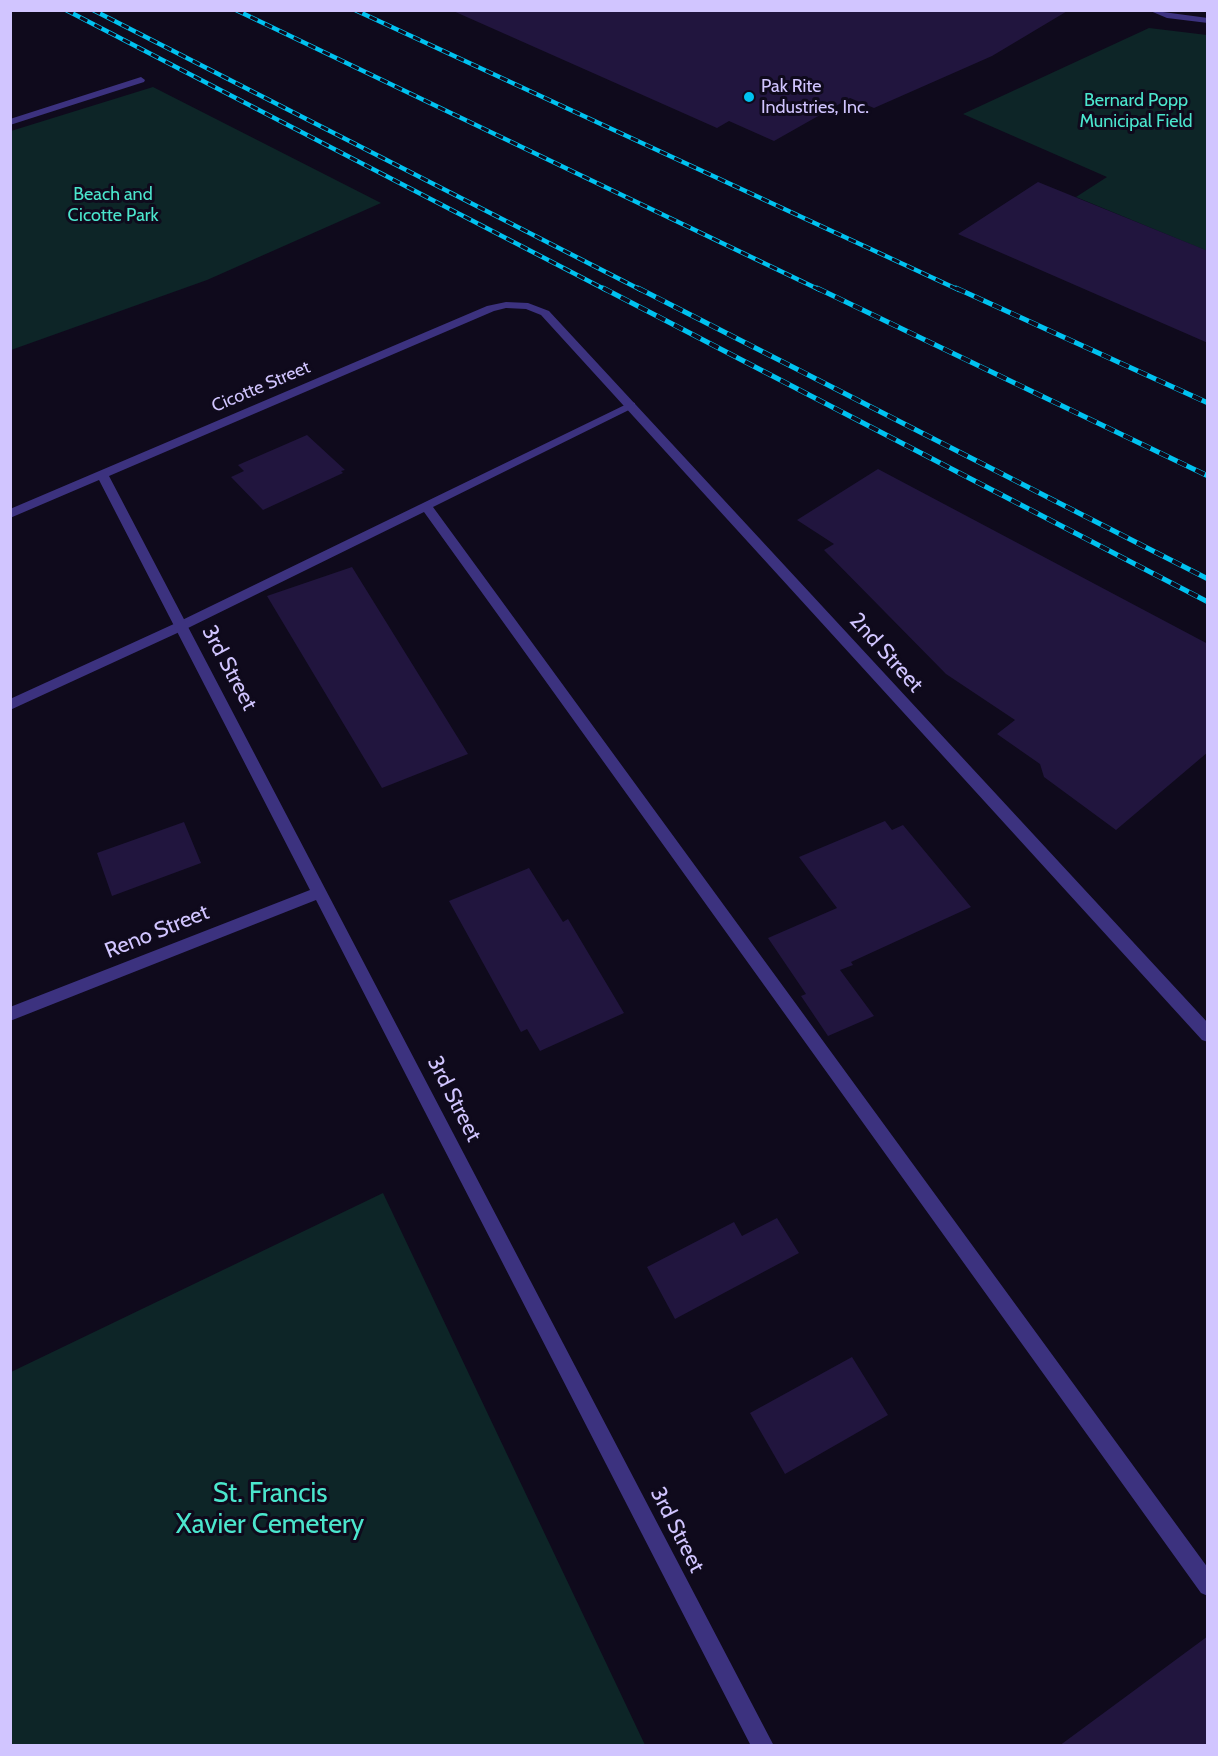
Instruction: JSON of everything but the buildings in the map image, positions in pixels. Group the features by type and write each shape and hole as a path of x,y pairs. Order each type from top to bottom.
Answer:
{"street":[{"path":"1152,10 1167,16 1208,21"},
{"path":"1167,16 1188,10"},
{"path":"10,122 141,80"},
{"name":"Cicotte Street","path":"10,514 491,308 506,305 528,306"},
{"name":"2nd Street","path":"528,306 545,313 631,405 1208,1035"},
{"path":"10,705 181,626 631,405"},
{"name":"3rd Street","path":"102,474 763,1746"},
{"path":"426,506 1208,1586"},
{"name":"Reno Street","path":"10,1014 321,892"}],"green space":[{"name":"Bernard Popp Municipal Field","path":"1149,28 1207,35 1207,251 1076,197 1107,177 963,114"},
{"name":"Beach and Cicotte Park","path":"153,87 381,203 207,280 11,350 11,131"},
{"name":"St. Francis Xavier Cemetery","path":"383,1193 645,1745 11,1745 11,1372"}],"railway":[{"path":"66,10 606,290"},
{"path":"93,10 641,290"},
{"path":"236,10 820,290"},
{"path":"355,10 959,290"},
{"path":"603,288 1208,602"},
{"path":"638,288 1208,579"},
{"path":"817,288 1208,476"},
{"path":"956,288 1208,403"}],"place":[{"name":"Pak Rite Industries, Inc.","path":"749,97"}]}
